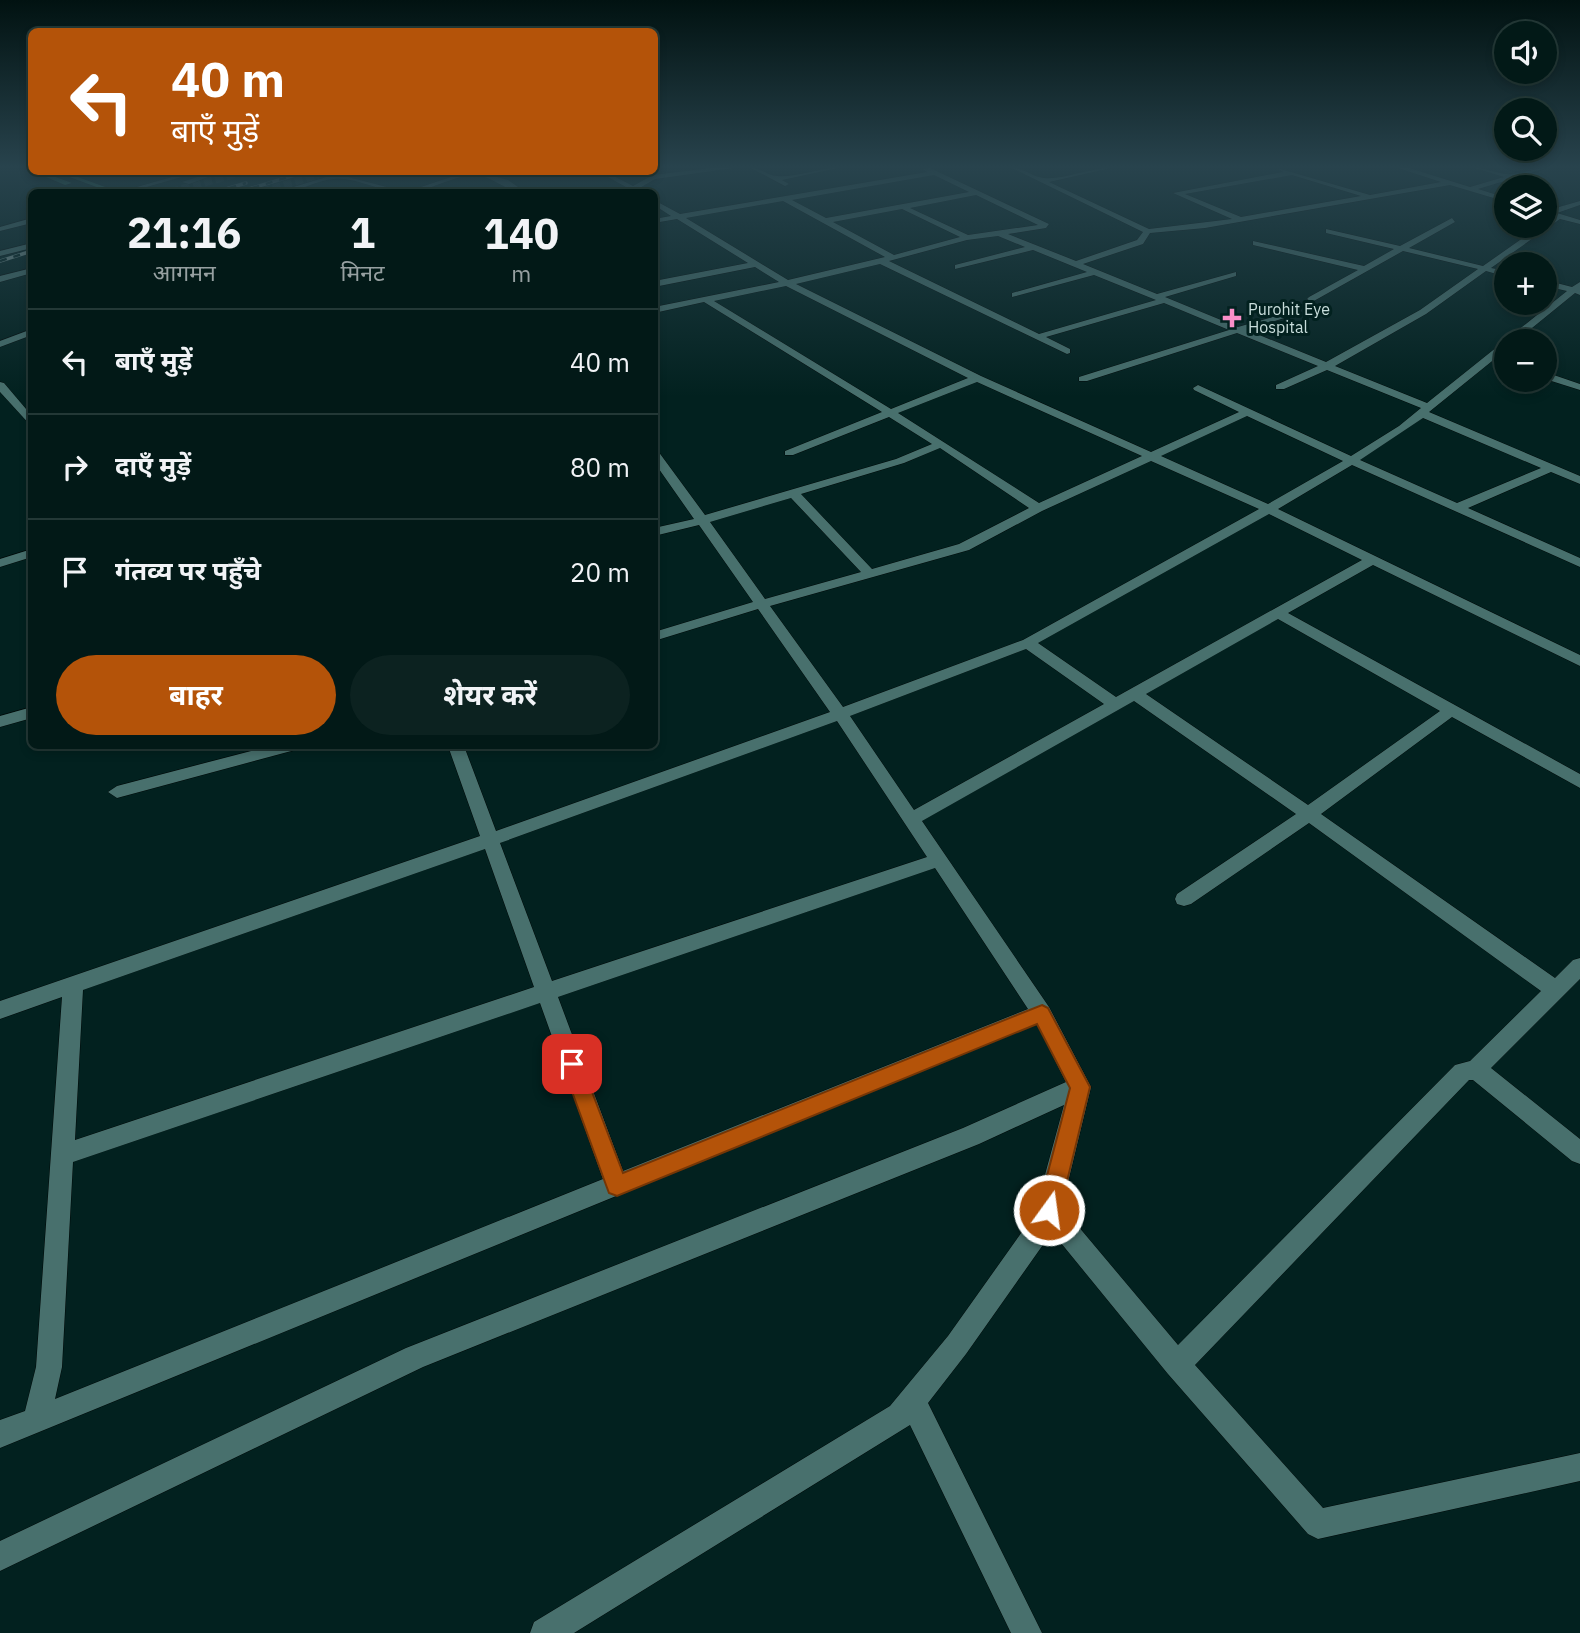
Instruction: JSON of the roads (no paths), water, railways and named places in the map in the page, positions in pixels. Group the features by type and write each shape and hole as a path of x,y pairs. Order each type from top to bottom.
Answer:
{"street":[{"path":"725,244 787,282 976,378 1269,509 1580,661"},
{"path":"868,244 891,257"},
{"path":"658,309 787,282 942,244"},
{"path":"1027,244 1327,366 1580,480"},
{"path":"1076,264 1134,244"},
{"path":"1261,244 1366,269"},
{"path":"1385,244 1494,271"},
{"path":"1312,299 1408,244"},
{"path":"1280,387 1327,366 1423,312 1518,244"},
{"path":"0,254 28,247"},
{"path":"958,267 1034,247"},
{"path":"879,260 1068,351"},
{"path":"658,283 758,264"},
{"path":"0,279 28,271"},
{"path":"1015,295 1095,272"},
{"path":"1037,337 1233,274"},
{"path":"1557,285 1578,289"},
{"path":"1527,329 1578,289"},
{"path":"705,299 941,444 1038,508"},
{"path":"1083,379 1241,331 1297,311"},
{"path":"0,344 28,334"},
{"path":"0,1010 489,840 840,714 1028,643 1350,461 1424,410 1494,354"},
{"path":"1489,358 1494,359"},
{"path":"789,453 976,378"},
{"path":"1557,379 1580,387"},
{"path":"0,385 28,419"},
{"path":"1198,388 1350,461 1580,563"},
{"path":"658,636 964,547 1038,508 1248,412"},
{"path":"658,531 701,521 900,461 941,444"},
{"path":"545,1633 900,1416 957,1345 1043,1224 1049,1210 1080,1087 1042,1013 912,819 840,714 658,462"},
{"path":"1457,508 1550,468"},
{"path":"793,493 871,575"},
{"path":"0,563 28,554"},
{"path":"912,819 1373,559"},
{"path":"1278,613 1580,782"},
{"path":"1028,643 1116,705"},
{"path":"1135,694 1556,990"},
{"path":"1184,900 1452,710"},
{"path":"0,722 28,713"},
{"path":"117,792 278,749"},
{"path":"457,749 617,1185"},
{"path":"62,1155 939,860"},
{"path":"1177,1364 1463,1072 1476,1069 1580,966"},
{"path":"36,1420 48,1367 73,984"},
{"path":"0,1434 1042,1013"},
{"path":"1476,1069 1580,1153"},
{"path":"0,1556 415,1357 958,1141 1080,1087"},
{"path":"1049,1210 1177,1364 1318,1524 1580,1467"},
{"path":"912,1400 1027,1633"}],"railway":[{"path":"0,261 28,252"}],"place":[{"name":"Purohit Eye Hospital","path":"1232,318"}]}
